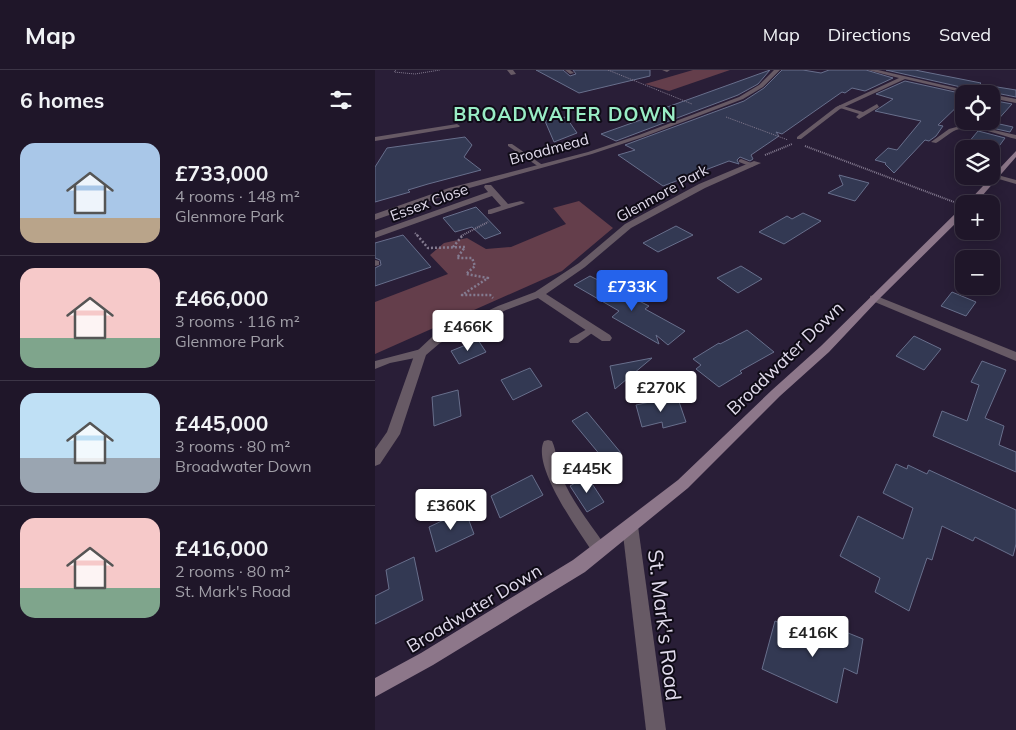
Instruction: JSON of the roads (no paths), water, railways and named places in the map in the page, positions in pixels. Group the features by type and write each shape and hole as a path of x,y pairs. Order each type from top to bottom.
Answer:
{"street":[{"name":"Broadmead","path":"375,217 483,181 608,147 708,111 741,98 761,86 777,70"},
{"path":"871,70 955,89"},
{"path":"797,140 840,108 903,78"},
{"path":"1000,98 1016,102"},
{"path":"375,139 457,126"},
{"path":"1000,170 1014,157"},
{"name":"Glenmore Park","path":"421,353 436,340 502,308 539,294 581,265 628,226 702,186 754,164"},
{"name":"Essex Close","path":"483,181 506,207"},
{"path":"978,195 986,185"},
{"name":"Essex Close","path":"375,235 408,225 449,207 493,193"},
{"name":"Essex Close","path":"491,212 521,203"},
{"name":"Broadwater Down","path":"375,688 427,659 579,566 683,484 776,393 825,349 955,211"},
{"path":"539,294 606,338"},
{"path":"874,298 1016,357"},
{"path":"375,460 393,434 421,353"},
{"name":"St. Mark's Road","path":"630,526 656,730"}],"lane":[{"path":"857,118 877,106"},
{"path":"840,108 864,114"},
{"path":"934,142 955,129 963,128 981,129 1016,138"},
{"path":"510,145 541,166"},
{"path":"741,160 754,164"},
{"path":"1000,178 1016,182"},
{"path":"574,341 592,329"},
{"path":"375,365 388,360 421,353"},
{"path":"548,445 548,456 555,478 599,549"}],"district":[{"name":"BROADWATER DOWN","path":"565,114"}]}
